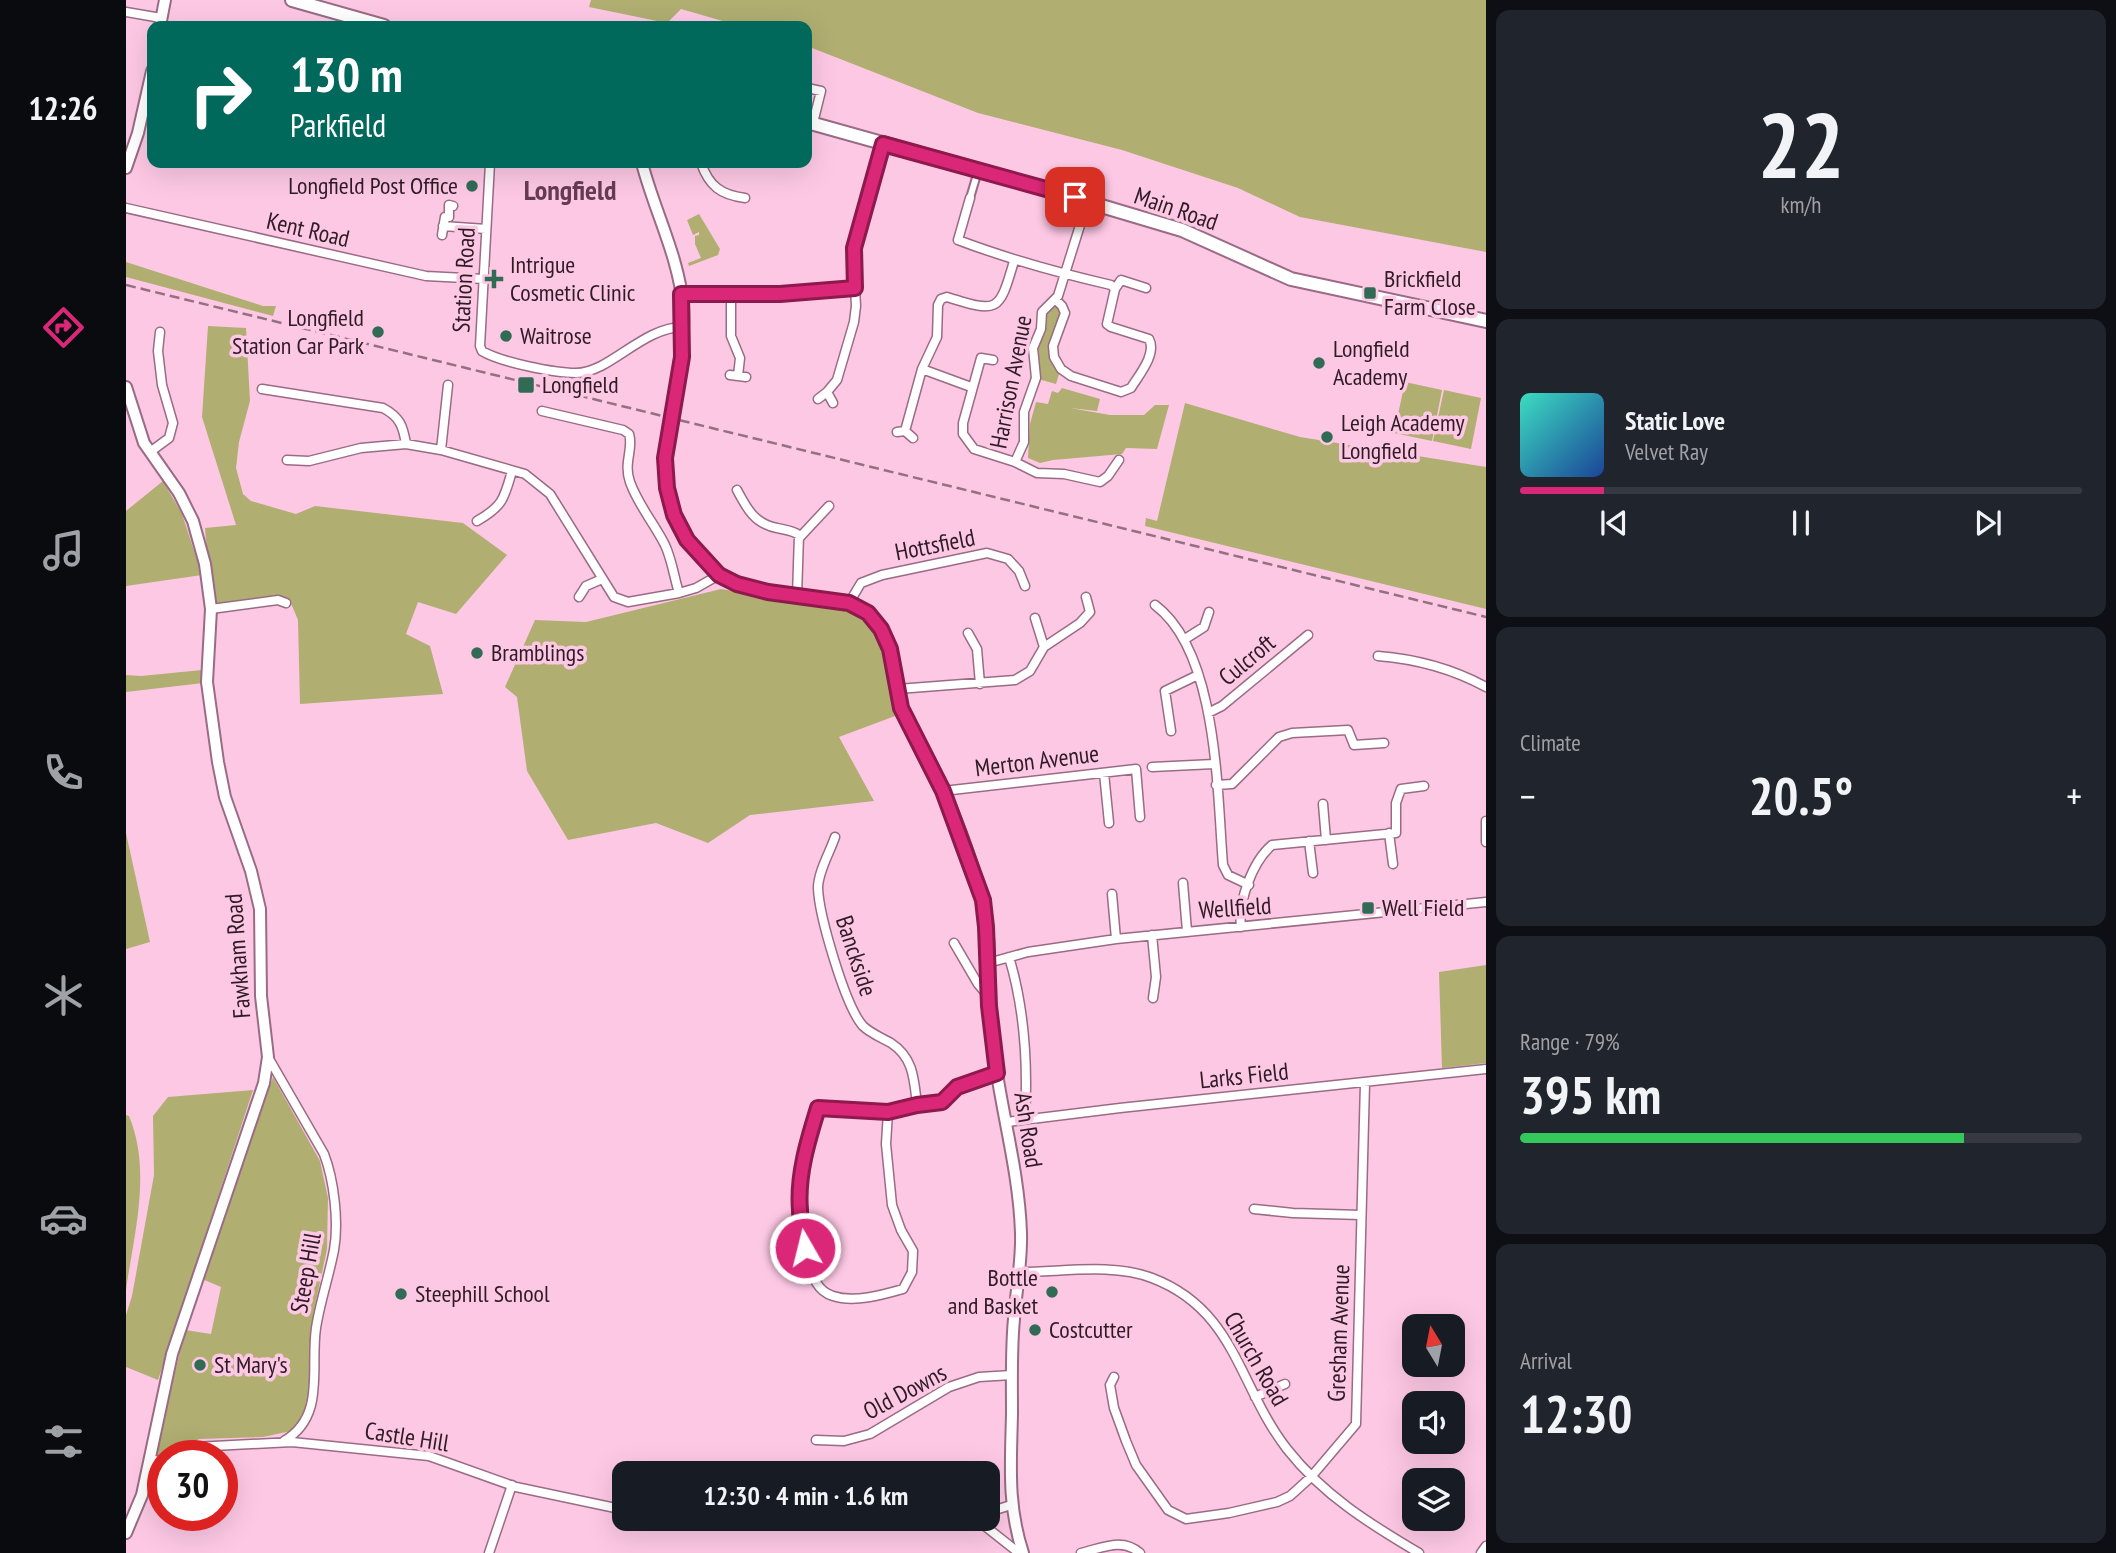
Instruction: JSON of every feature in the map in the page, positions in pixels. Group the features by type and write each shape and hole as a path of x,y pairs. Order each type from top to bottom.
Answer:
{"main road":[{"path":"292,0 366,21"},
{"name":"Main Road","path":"812,123 1075,197 1086,206 1098,205 1182,230 1291,279 1486,321"}],"street":[{"path":"160,21 165,0"},
{"path":"126,12 157,21"},
{"name":"Main Road","path":"812,89 821,92 812,117"},
{"path":"126,169 147,102"},
{"path":"818,399 837,380 854,322 854,248 883,144"},
{"name":"Station Road","path":"490,168 480,349 487,354 538,367 575,373 589,371 658,333 683,327"},
{"name":"Ash Road","path":"644,168 681,294 683,327 680,370 666,445 667,488 674,515 687,540 719,575 737,584 849,603 868,613 881,629 890,649 901,708 943,791 983,900 997,1073 1007,1122 1021,1233 1012,1375 1011,1504 1021,1553"},
{"path":"703,168 715,189 745,198"},
{"path":"978,171 958,240 1014,261 1034,263 1111,285 1115,289"},
{"path":"442,235 445,216 449,217 449,205 453,205"},
{"name":"Harrison Avenue","path":"1015,462 1024,442 1024,412 1036,377 1033,348 1041,329 1042,311 1056,300 1086,206"},
{"name":"Kent Road","path":"126,208 426,276 484,279"},
{"path":"443,226 486,229"},
{"path":"913,438 901,431 922,369 937,337 938,305 941,299 947,297 983,308 992,306 1001,299 1014,261"},
{"path":"1056,300 1065,313 1053,346 1058,365 1071,376 1121,392 1131,388 1152,344 1149,339 1107,324 1115,289 1121,280 1146,288"},
{"path":"681,294 792,293 855,288"},
{"path":"731,293 731,336 740,359 738,376"},
{"path":"150,452 169,438 173,423 162,385 158,351 160,332"},
{"path":"993,360 981,358 962,423 963,434 974,449 1037,472 1063,474 1100,482 1108,476 1119,460"},
{"path":"922,369 971,387"},
{"path":"441,450 448,385"},
{"name":"Fawkham Road","path":"126,387 144,443 179,493 193,521 205,564 211,610 207,682 225,797 251,871 260,909 261,996 268,1057 264,1083 172,1354 154,1440"},
{"path":"262,389 383,408 396,415 403,426 406,444"},
{"path":"827,392 833,403"},
{"path":"542,411 629,433 631,441 626,462 629,479 640,505 667,550 679,593"},
{"path":"287,460 309,461 361,449 406,444 441,450 525,474 550,494 614,597 628,603 696,588 719,575"},
{"path":"477,521 496,510 504,499 512,471"},
{"path":"749,493 739,494 750,514 760,522 795,532 800,537"},
{"path":"797,596 800,537 829,506"},
{"name":"Hottsfield","path":"849,603 861,583 882,575 987,553 1008,559 1019,571 1026,586"},
{"path":"579,597 586,586 602,579"},
{"path":"898,689 1015,680 1030,671 1044,647 1080,623 1090,612 1086,597"},
{"path":"211,610 278,600 286,603"},
{"path":"1155,605 1172,620 1185,639 1198,675 1208,713 1223,865 1228,875 1249,885"},
{"path":"1185,639 1205,627 1209,612"},
{"path":"1035,618 1044,647"},
{"path":"968,633 977,649 980,684"},
{"name":"Culcroft","path":"1208,713 1222,706 1308,635"},
{"path":"1378,656 1416,660 1468,677 1486,687"},
{"path":"1171,731 1164,691 1198,675"},
{"path":"1216,785 1232,784 1279,737 1292,733 1348,730 1354,745 1384,743"},
{"path":"1152,767 1214,764"},
{"name":"Merton Avenue","path":"943,791 1136,769 1140,817"},
{"path":"1104,773 1110,823"},
{"path":"1241,927 1241,900 1264,852 1272,845 1396,833 1396,803 1401,789 1424,786"},
{"path":"1323,804 1326,840"},
{"path":"1486,821 1486,842"},
{"path":"1389,833 1393,864"},
{"name":"Banckside","path":"835,837 818,885 820,905 841,979 851,1008 864,1027 895,1046 912,1066 917,1105"},
{"path":"1309,841 1313,873"},
{"path":"1183,883 1187,931"},
{"path":"1112,894 1116,939"},
{"name":"Wellfield","path":"988,963 1028,951 1116,939 1486,902"},
{"path":"1152,935 1156,977 1153,998"},
{"path":"954,943 989,998"},
{"path":"1009,957 1022,1013 1026,1069 1025,1119"},
{"name":"Steep Hill","path":"268,1057 324,1154 334,1199 334,1246 316,1327 314,1391 303,1427"},
{"name":"Larks Field","path":"1007,1122 1486,1069"},
{"path":"888,1112 886,1144 891,1195 901,1230 912,1251 912,1272 903,1289 867,1298 832,1296 815,1284 805,1248 799,1208 807,1143 818,1108 888,1112 942,1102 957,1087 997,1073"},
{"name":"Gresham Avenue","path":"1114,1377 1110,1385 1114,1408 1126,1441 1136,1465 1168,1510 1186,1518 1277,1502 1290,1496 1311,1477 1356,1424 1365,1083"},
{"path":"1254,1209 1361,1215"},
{"name":"Church Road","path":"1020,1272 1102,1269 1125,1271 1174,1287 1194,1301 1214,1321 1285,1447 1311,1477 1356,1514 1419,1553"},
{"name":"Old Downs","path":"816,1440 844,1441 870,1434 949,1387 979,1377 1012,1375"},
{"path":"1255,1397 1285,1384"},
{"path":"282,1442 303,1427 307,1442"},
{"name":"Castle Hill","path":"238,1445 307,1442 429,1456 512,1485 564,1499 612,1508"},
{"name":"Fawkham Road","path":"126,1533 147,1472"},
{"path":"489,1553 512,1485"},
{"path":"1000,1508 1011,1504"},
{"path":"992,1531 1021,1553"},
{"path":"1081,1553 1122,1543 1132,1545 1140,1553"},
{"path":"1481,1553 1486,1546"}],"shaded area":[{"path":"591,0 1486,0 1486,252 1300,217 1238,188 1122,150 978,113 812,48 812,21 723,21 681,9 669,21 657,21 589,7"},
{"path":"699,214 720,249 718,255 689,266 688,263 701,258 695,244 695,236 699,235 699,232 693,235 687,220"},
{"path":"126,262 263,306 276,306 273,316 126,277"},
{"path":"1056,306 1063,312 1053,336 1060,371 1056,384 1038,379 1040,368 1036,351 1045,313"},
{"path":"208,326 246,328 250,401 239,442 236,468 243,494 251,501 296,514 315,506 463,523 507,555 456,614 418,602 406,634 430,646 443,694 300,704 298,620 290,601 279,597 215,604 210,586 205,528 236,525 202,417"},
{"path":"1405,382 1442,390 1432,441 1394,433"},
{"path":"1062,388 1100,399 1097,411 1070,408 1110,415 1144,415 1155,405 1169,405 1157,449 1126,448 1122,454 1040,463 1028,458 1030,424 1036,402 1048,404 1052,391 1058,393"},
{"path":"1444,390 1481,398 1471,449 1433,441"},
{"path":"1185,403 1300,437 1486,467 1486,609 1145,526 1146,518 1157,521"},
{"path":"163,481 182,514 202,575 126,586 126,511"},
{"path":"721,589 838,608 857,615 873,630 881,648 895,716 839,737 874,801 750,815 708,843 656,823 568,840 527,771 517,697 505,687 535,620 586,622"},
{"path":"202,670 203,683 126,692 126,675"},
{"path":"126,833 150,942 126,949"},
{"path":"1486,965 1486,1063 1442,1068 1439,972"},
{"path":"273,1077 320,1161 328,1198 327,1249 313,1315 308,1399 301,1421 291,1431 263,1437 159,1440 185,1330 211,1334 221,1287 202,1279"},
{"path":"253,1090 158,1380 126,1367 126,1315 132,1296 154,1175 153,1116 168,1097"},
{"path":"126,1115 129,1116 136,1137 140,1180 137,1224 126,1290"}],"railway":[{"path":"126,285 1486,617"}],"place":[{"name":"Longfield Post Office","path":"472,186"},
{"name":"Intrigue Cosmetic Clinic","path":"494,279"},
{"name":"Brickfield Farm Close","path":"1370,293"},
{"name":"Longfield Station Car Park","path":"378,332"},
{"name":"Waitrose","path":"506,336"},
{"name":"Longfield Academy","path":"1319,363"},
{"name":"Longfield","path":"526,385"},
{"name":"Leigh Academy Longfield","path":"1327,437"},
{"name":"Bramblings","path":"477,653"},
{"name":"Well Field","path":"1368,908"},
{"name":"Bottle and Basket","path":"1052,1292"},
{"name":"Steephill School","path":"401,1294"},
{"name":"Costcutter","path":"1035,1330"},
{"name":"St Mary's","path":"200,1365"}],"district":[{"name":"Longfield","path":"570,190"}],"route":[{"path":"805,1248 799,1208 807,1143 818,1108 888,1112 942,1102 957,1087 997,1073 989,1006 983,900 943,791 901,708 890,649 881,629 868,613 849,603 768,592 737,584 719,575 687,540 671,508 667,494 665,458 682,357 681,294 780,294 855,288 852,264 854,248 883,144 1075,197"}]}
